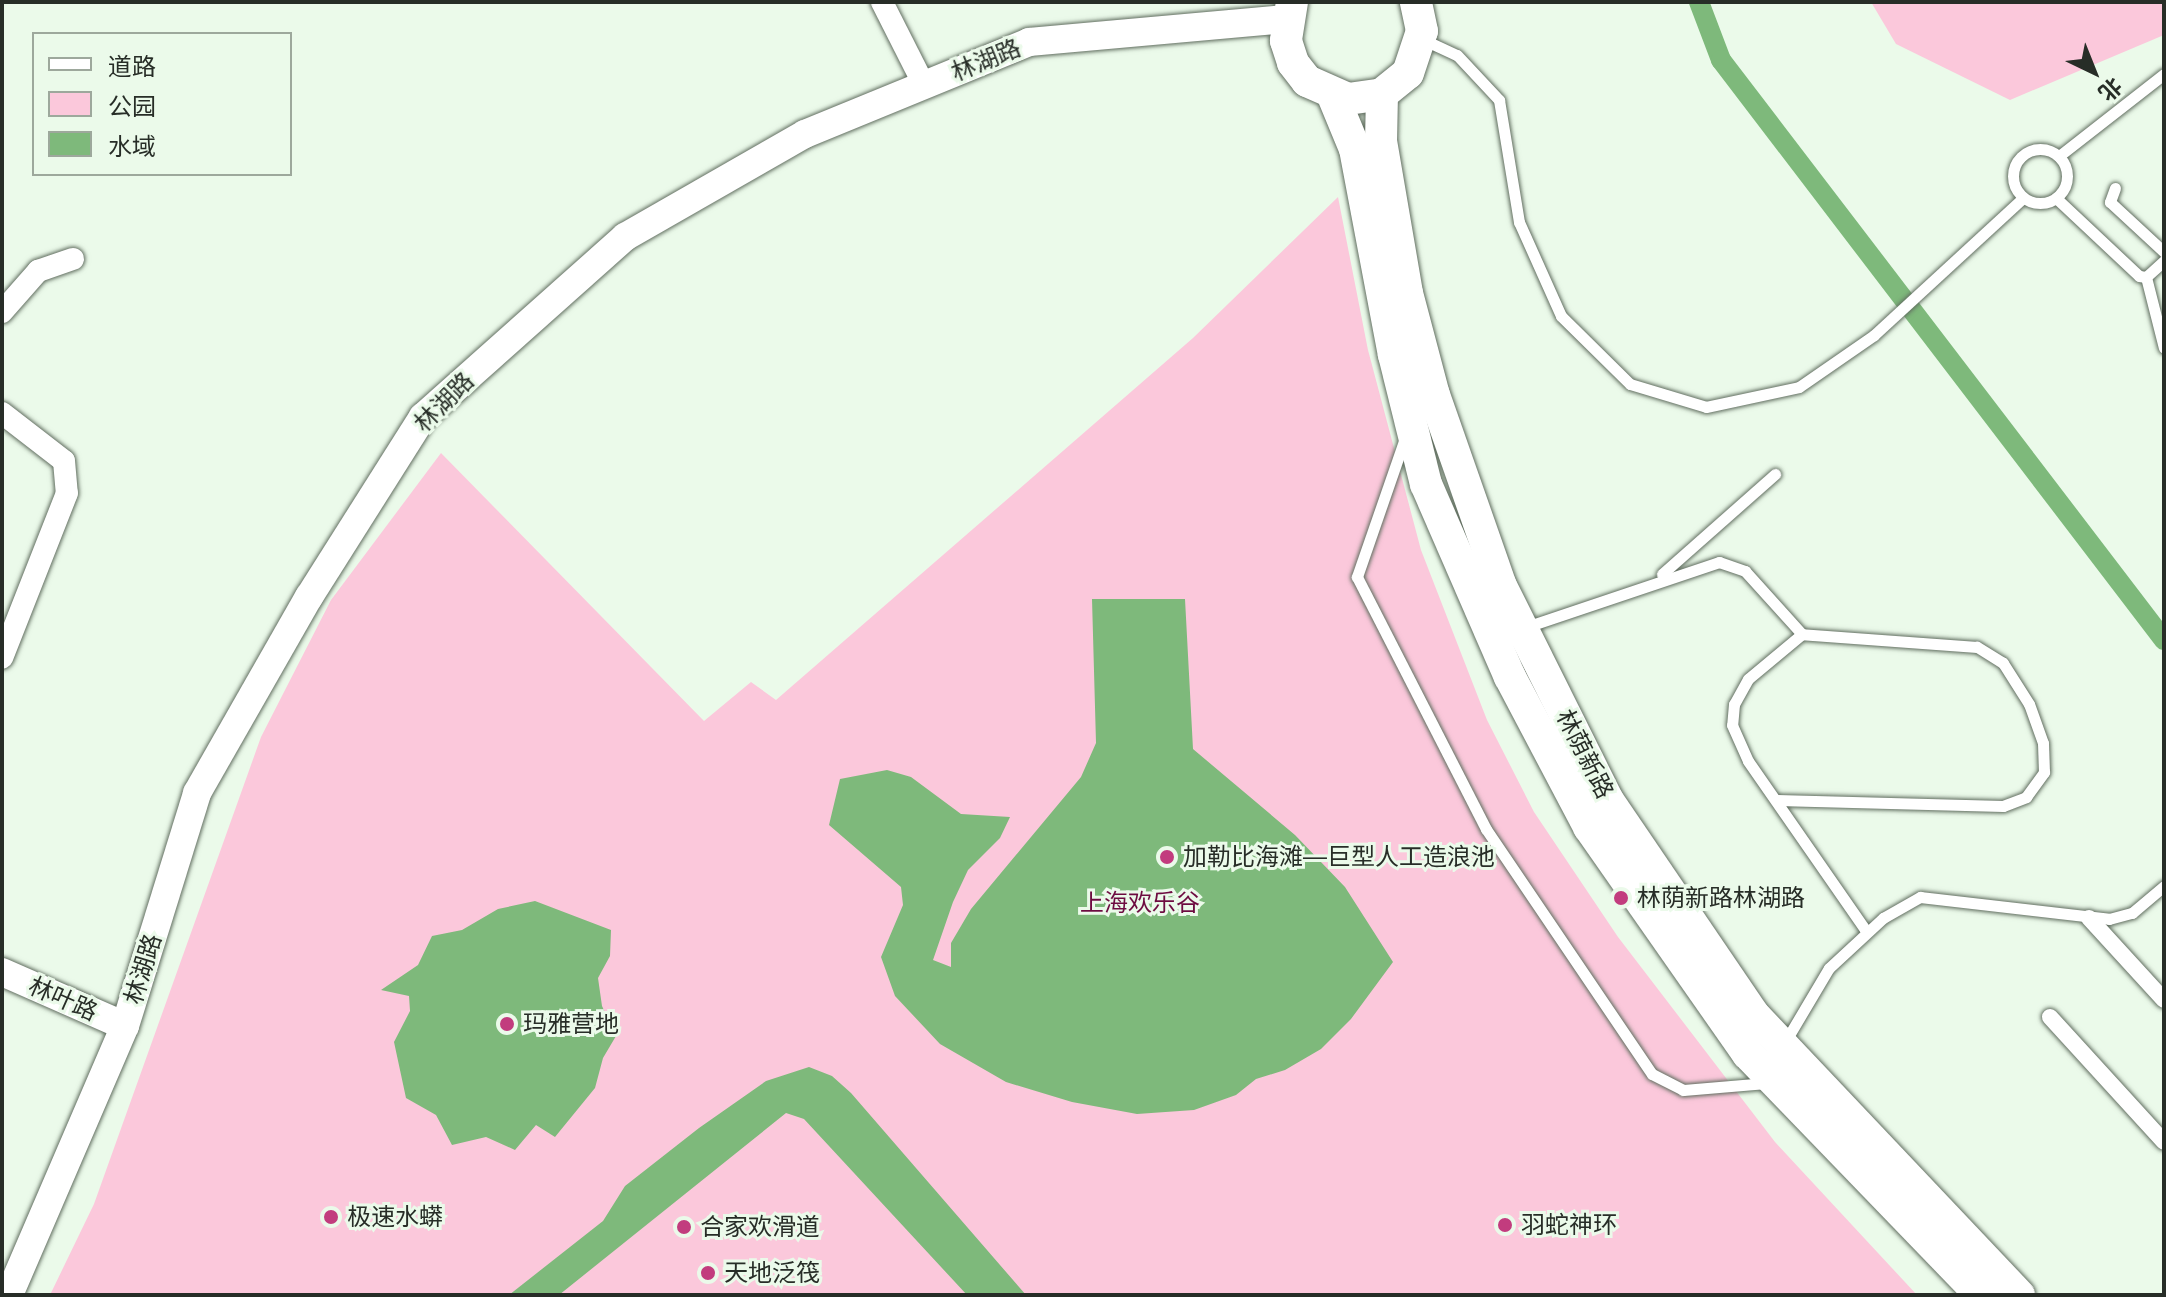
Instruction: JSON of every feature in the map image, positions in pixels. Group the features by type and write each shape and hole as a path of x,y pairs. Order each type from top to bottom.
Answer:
{"main road":[{"path":"1289,10 1293,63 1307,81 1333,96 1348,99 1382,94 1408,73 1421,38 1416,2"},
{"name":"林荫新路","path":"1382,94 1381,141 1407,293 1434,395 1501,586 1607,799 1754,1015 2019,1295"},
{"name":"林荫新路","path":"1333,96 1355,149 1426,484 1510,677 1589,827 1688,971 1776,1083 1981,1295"}],"street":[{"path":"882,2 924,85"},
{"name":"林湖路","path":"10,1294 125,1026 197,793 309,597 423,417 625,237 805,134 1029,42 1289,10"},
{"path":"2,312 38,271 73,259"},
{"path":"2,413 64,461 67,493 2,658"},
{"path":"2089,918 2164,1000"},
{"name":"林叶路","path":"2,972 125,1026"},
{"path":"2050,1017 2164,1142"}],"lane":[{"path":"1421,38 1457,55 1499,100 1519,222 1561,316 1630,384 1706,407 1799,387 1874,335 2023,198"},
{"path":"2059,156 2164,74"},
{"path":"2042,149 2059,156 2067,173 2056,198 2038,204 2023,198 2013,184 2018,160 2042,149"},
{"path":"2115,188 2110,202 2164,252"},
{"path":"2056,198 2139,276 2146,277 2164,261"},
{"path":"2146,277 2164,348"},
{"path":"1411,421 1357,577 1486,829 1652,1074 1683,1090 1776,1083"},
{"path":"1655,580 1775,474"},
{"path":"1522,629 1655,580 1719,562 1745,571 1802,634 1977,647 2003,663 2029,704 2043,743 2044,772 2026,797 2003,806 1777,800"},
{"path":"1802,634 1748,679 1734,704 1732,725 1743,749 1867,932"},
{"path":"1782,1045 1829,968 1867,932 1920,897 2089,918 2132,913 2164,886"}],"green space":[{"path":"1871,2 2164,2 2164,35 2010,100 1896,44"},
{"name":"上海欢乐谷","path":"1338,197 1368,350 1421,550 1487,720 1534,812 1618,937 1775,1142 1917,1295 50,1295 94,1204 261,737 331,600 441,453 704,721 751,682 776,700 1193,338"}],"water":[{"name":"加勒比海滩—巨型人工造浪池","path":"1092,599 1185,599 1193,749 1295,835 1345,887 1393,962 1351,1019 1321,1049 1285,1070 1256,1079 1236,1095 1194,1110 1137,1114 1072,1102 1006,1082 940,1044 895,996 881,957 903,905 901,887 829,825 840,779 887,770 911,777 961,814 1010,817 1000,838 968,870 953,902 933,960 951,967 951,943 971,909 1081,777 1096,743"},
{"name":"玛雅营地","path":"535,901 611,930 610,956 598,978 602,1006 616,1036 603,1058 595,1088 555,1137 536,1125 515,1150 486,1137 452,1145 436,1115 406,1098 394,1042 410,1011 409,996 381,990 418,965 432,936 462,930 498,909"},
{"path":"809,1067 832,1076 851,1093 1026,1295 967,1295 804,1119 786,1113 559,1295 509,1295 603,1221 625,1186 699,1128 766,1081"}],"waterway":[{"path":"1699,2 1721,60 2164,640"}],"place":[{"name":"加勒比海滩—巨型人工造浪池","path":"1167,857"},
{"name":"林荫新路林湖路","path":"1621,898"},
{"name":"玛雅营地","path":"507,1024"},
{"name":"极速水蟒","path":"331,1217"},
{"name":"羽蛇神环","path":"1505,1225"},
{"name":"合家欢滑道","path":"684,1227"},
{"name":"天地泛筏","path":"708,1273"}]}
